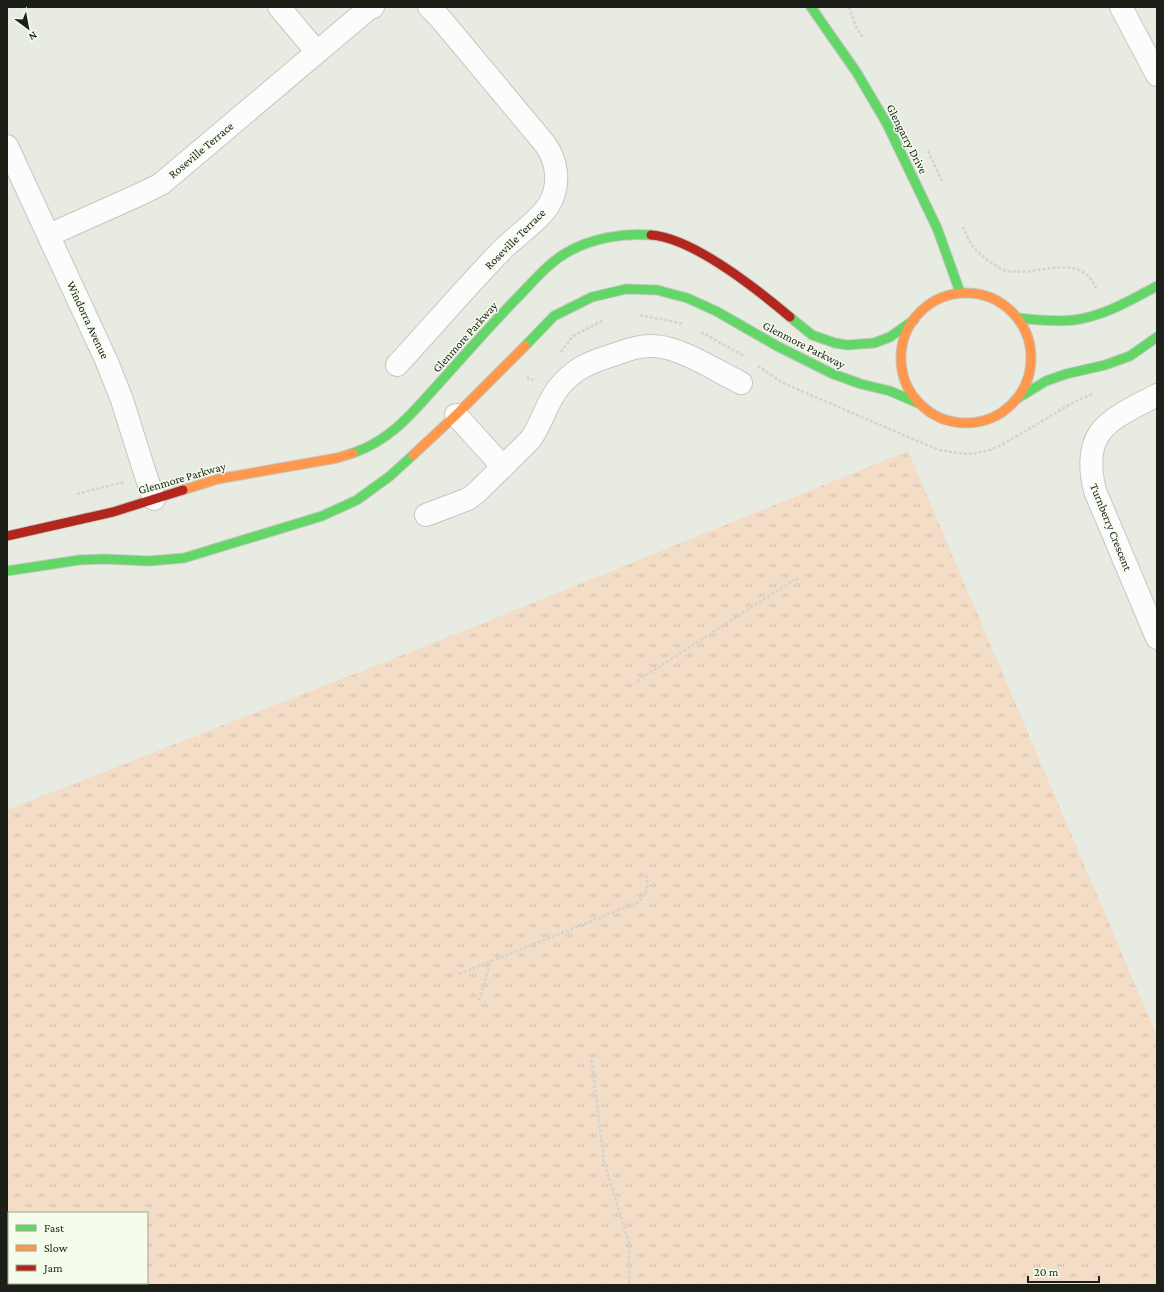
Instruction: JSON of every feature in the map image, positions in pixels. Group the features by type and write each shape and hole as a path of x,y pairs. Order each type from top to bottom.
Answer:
{"main road":[{"name":"Glengarry Drive","path":"811,7 857,73 887,124 937,228 960,292"},
{"name":"Glenmore Parkway","path":"7,536 100,515 218,479 337,458 375,444 400,426 408,418 484,333 542,272 565,253 602,239 631,234 659,236 686,246 708,257 758,292 812,335 835,344 846,345 874,343 890,337 914,320"},
{"path":"1018,318 1074,320 1092,316 1121,305 1157,286"},
{"name":"Glenmore Parkway","path":"7,570 84,559 163,561 184,558 322,516 357,500 390,476 456,415 554,316 570,307 603,293 641,288 653,289 687,297 716,311 808,362 840,377 859,384 891,391 918,403"},
{"path":"1018,398 1030,370 1031,351 1027,334 1018,318 1006,306 992,298 976,293 960,292 942,296 926,308 914,320 903,339 900,353 901,371 907,388 918,403 932,414 948,421 966,423 984,420 1000,413 1018,398 1046,381 1066,374 1105,365 1130,356 1157,337"}],"street":[{"path":"279,7 316,52"},
{"name":"Roseville Terrace","path":"49,235 161,184 316,52 367,10 373,7"},
{"name":"Roseville Terrace","path":"397,365 502,250 544,211 551,201 557,180 554,158 545,144 440,18 428,7"},
{"path":"1121,7 1157,75"},
{"name":"Windorra Avenue","path":"8,152 49,235 107,362 122,400 154,499"},
{"path":"426,515 468,499 476,493 527,444 537,431 553,396 560,387 580,368 589,363 634,348 660,346 678,351 741,383"},
{"name":"Turnberry Crescent","path":"1157,395 1104,426 1094,442 1090,466 1095,491 1157,638"},
{"path":"456,415 503,467"}],"path":[{"path":"937,228 959,218 974,248 989,262 1006,271 1028,271 1073,267 1086,273 1096,287 1098,293"},
{"path":"639,314 688,325"},
{"path":"558,355 574,336 609,317"},
{"path":"695,329 737,352 750,361"},
{"path":"511,361 530,380 538,379"},
{"path":"757,365 783,383 915,440 940,450 965,454 990,450 1008,442 1074,402 1096,392"},
{"path":"76,495 129,480 145,473"},
{"path":"637,681 797,578 799,583"},
{"path":"459,974 639,902 647,890 647,874"},
{"path":"479,1000 491,961"},
{"path":"591,1055 604,1162 629,1243 629,1285"}],"green space":[{"path":"908,451 1157,1036 1157,1285 7,1285 7,810 461,632"}],"traffic: fast":[{"path":"811,7 857,73 887,124 937,228 960,292"},
{"path":"353,453 377,442 406,419 506,309 559,257 596,240 618,236 651,235"},
{"path":"1018,318 1060,321 1085,318 1117,307 1157,286"},
{"path":"525,346 554,316 592,297 626,289 657,290 687,298 716,311 777,346 833,374 861,384 890,391 918,403"},
{"path":"790,317 812,335 835,343 847,345 874,343 890,337 914,320"},
{"path":"1018,398 1046,381 1066,374 1105,365 1130,356 1157,337"},
{"path":"7,571 79,560 104,559 149,561 184,558 322,516 357,500 390,476 413,455"}],"traffic: slow":[{"path":"972,293 991,298 1012,312 1026,333 1030,345 1031,358 1030,371 1026,383 1012,404 991,418 979,422 960,423 941,418 920,404 906,383 902,371 901,352 906,333 920,312 941,298 953,294 972,293"},
{"path":"413,455 456,415 525,346"},
{"path":"183,490 218,479 337,458 353,453"}],"traffic: jam":[{"path":"651,235 668,238 705,255 761,293 790,317"},
{"path":"7,536 113,512 183,490"}]}
